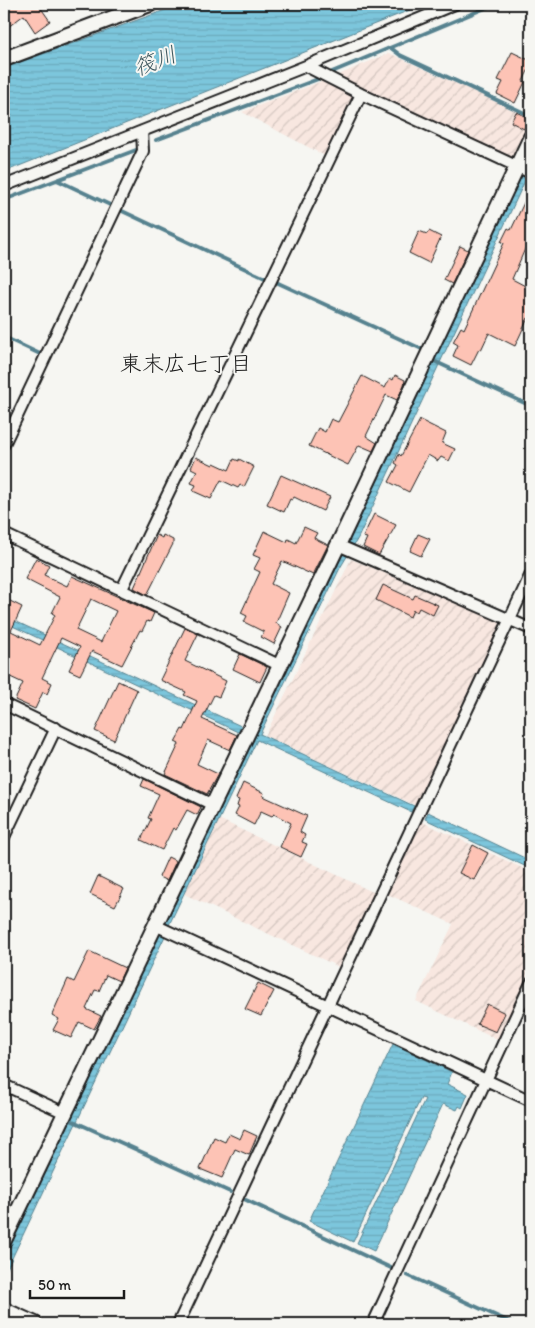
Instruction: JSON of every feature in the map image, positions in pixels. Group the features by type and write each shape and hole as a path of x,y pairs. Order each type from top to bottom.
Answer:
{"street":[{"path":"4,59 150,4"},
{"path":"4,186 306,66 455,4"},
{"path":"306,66 361,94 526,170"},
{"path":"122,589 361,94"},
{"path":"4,444 143,151 142,131"},
{"path":"4,1240 279,665 344,548 526,170 531,137"},
{"path":"4,534 279,665"},
{"path":"344,548 531,629"},
{"path":"178,1324 531,574"},
{"path":"4,704 213,805"},
{"path":"4,837 56,728"},
{"path":"154,925 531,1101"},
{"path":"373,1324 531,983"},
{"path":"4,1085 65,1113"},
{"path":"4,1310 35,1324"}],"shaded area":[{"path":"389,53 531,117 531,122 514,159 336,76"},
{"path":"322,81 352,95 354,102 327,157 242,112"},
{"path":"351,559 497,620 501,625 417,806 265,736"},
{"path":"219,819 375,893 339,967 184,894"},
{"path":"418,820 531,872 531,969 498,1040 416,1001 453,924 385,893"}],"water":[{"name":"筏川","path":"182,4 425,4 4,172 4,68"},
{"path":"531,154 531,168 358,538 340,568 260,734 414,806 411,812 257,740 168,927 163,925 337,566"},
{"path":"4,616 243,727 240,733 4,622"},
{"path":"428,812 531,861 531,869 425,819"},
{"path":"159,933 165,936 4,1275 4,1259"},
{"path":"393,1044 452,1072 447,1084 468,1094 462,1108 459,1106 457,1110 443,1104 374,1251 357,1243 425,1099 421,1098 353,1242 309,1221"}],"building":[{"path":"4,4 38,4 50,21 35,32 24,15 4,30"},
{"path":"512,52 531,61 523,81 525,82 515,103 497,94 503,82 498,80"},
{"path":"516,112 529,118 524,129 511,122"},
{"path":"531,188 531,235 512,279 531,289 531,320 528,318 515,346 489,333 471,365 453,356 458,345 453,342 461,327 464,329 504,243 501,242 508,228 511,230"},
{"path":"419,231 427,234 429,231 441,237 429,263 409,253"},
{"path":"460,246 468,250 452,284 444,280"},
{"path":"395,375 405,380 404,385 397,400 386,395 366,436 377,443 373,451 359,445 348,465 309,446 318,428 325,432 331,419 338,422 362,376 385,388 390,378 393,380"},
{"path":"420,420 446,433 442,443 455,449 449,461 441,457 438,461 428,455 409,492 389,482 398,465 395,463 399,454 401,456"},
{"path":"196,457 229,470 234,459 239,461 239,459 254,467 244,487 240,485 238,488 221,480 211,499 193,491 196,485 191,483 197,471 191,468"},
{"path":"281,475 330,497 323,511 294,497 292,500 290,499 284,512 267,504"},
{"path":"374,514 396,525 379,555 363,547 367,538 363,537"},
{"path":"304,527 317,533 314,538 328,545 313,575 282,561 271,584 289,593 276,623 282,627 274,644 261,637 264,632 244,622 247,616 241,613 260,572 254,569 260,558 253,555 264,531 287,542 288,539 296,543"},
{"path":"418,534 430,539 421,556 410,551"},
{"path":"157,535 162,538 163,535 173,540 173,544 147,595 134,588"},
{"path":"36,558 49,565 44,575 67,586 72,576 154,613 150,622 147,621 142,631 140,630 122,665 92,651 80,675 69,670 80,647 61,638 42,678 52,683 47,694 43,692 35,709 15,700 23,683 4,674 4,598 22,607 11,631 40,645 55,615 52,613 60,597 25,579","holes":["91,599 116,611 101,642 76,630"]},
{"path":"383,585 413,599 415,595 438,605 433,615 419,608 417,612 413,610 410,617 376,600"},
{"path":"185,628 198,634 185,661 226,681 219,697 214,695 202,719 237,735 230,750 208,740 197,764 218,774 207,794 165,774 179,744 175,742 182,729 184,730 197,701 184,695 186,692 160,680"},
{"path":"240,654 267,667 260,682 233,669"},
{"path":"118,681 137,690 114,740 95,731"},
{"path":"144,779 201,807 197,815 187,810 176,830 173,828 162,850 141,840 151,819 148,818 159,794 141,786"},
{"path":"243,783 264,793 263,796 307,816 300,832 305,835 302,842 307,844 301,857 280,847 291,823 274,814 272,816 261,811 254,825 235,815 239,807 237,806 239,800 236,799"},
{"path":"473,845 488,853 474,880 459,873"},
{"path":"168,857 176,861 167,881 159,877"},
{"path":"98,876 124,889 115,906 90,894"},
{"path":"89,951 125,968 119,981 106,975 99,991 95,990 86,1009 101,1016 94,1029 79,1022 71,1038 53,1030 59,1019 52,1015 68,979 74,982"},
{"path":"258,983 274,991 261,1016 245,1009"},
{"path":"487,1004 505,1013 496,1032 477,1024"},
{"path":"244,1130 257,1136 249,1155 235,1149 222,1178 200,1169 214,1137 225,1142 229,1134 240,1139"}],"waterway":[{"path":"332,72 495,4"},
{"path":"391,48 400,55 531,116"},
{"path":"156,140 318,79"},
{"path":"4,200 136,150"},
{"path":"57,180 110,205"},
{"path":"120,210 267,279"},
{"path":"276,282 424,350"},
{"path":"4,337 40,354"},
{"path":"436,362 531,406"},
{"path":"73,1121 230,1192"},
{"path":"246,1200 391,1268"},
{"path":"407,1275 514,1324"}],"district":[{"name":"東末広七丁目","path":"186,363"}]}
